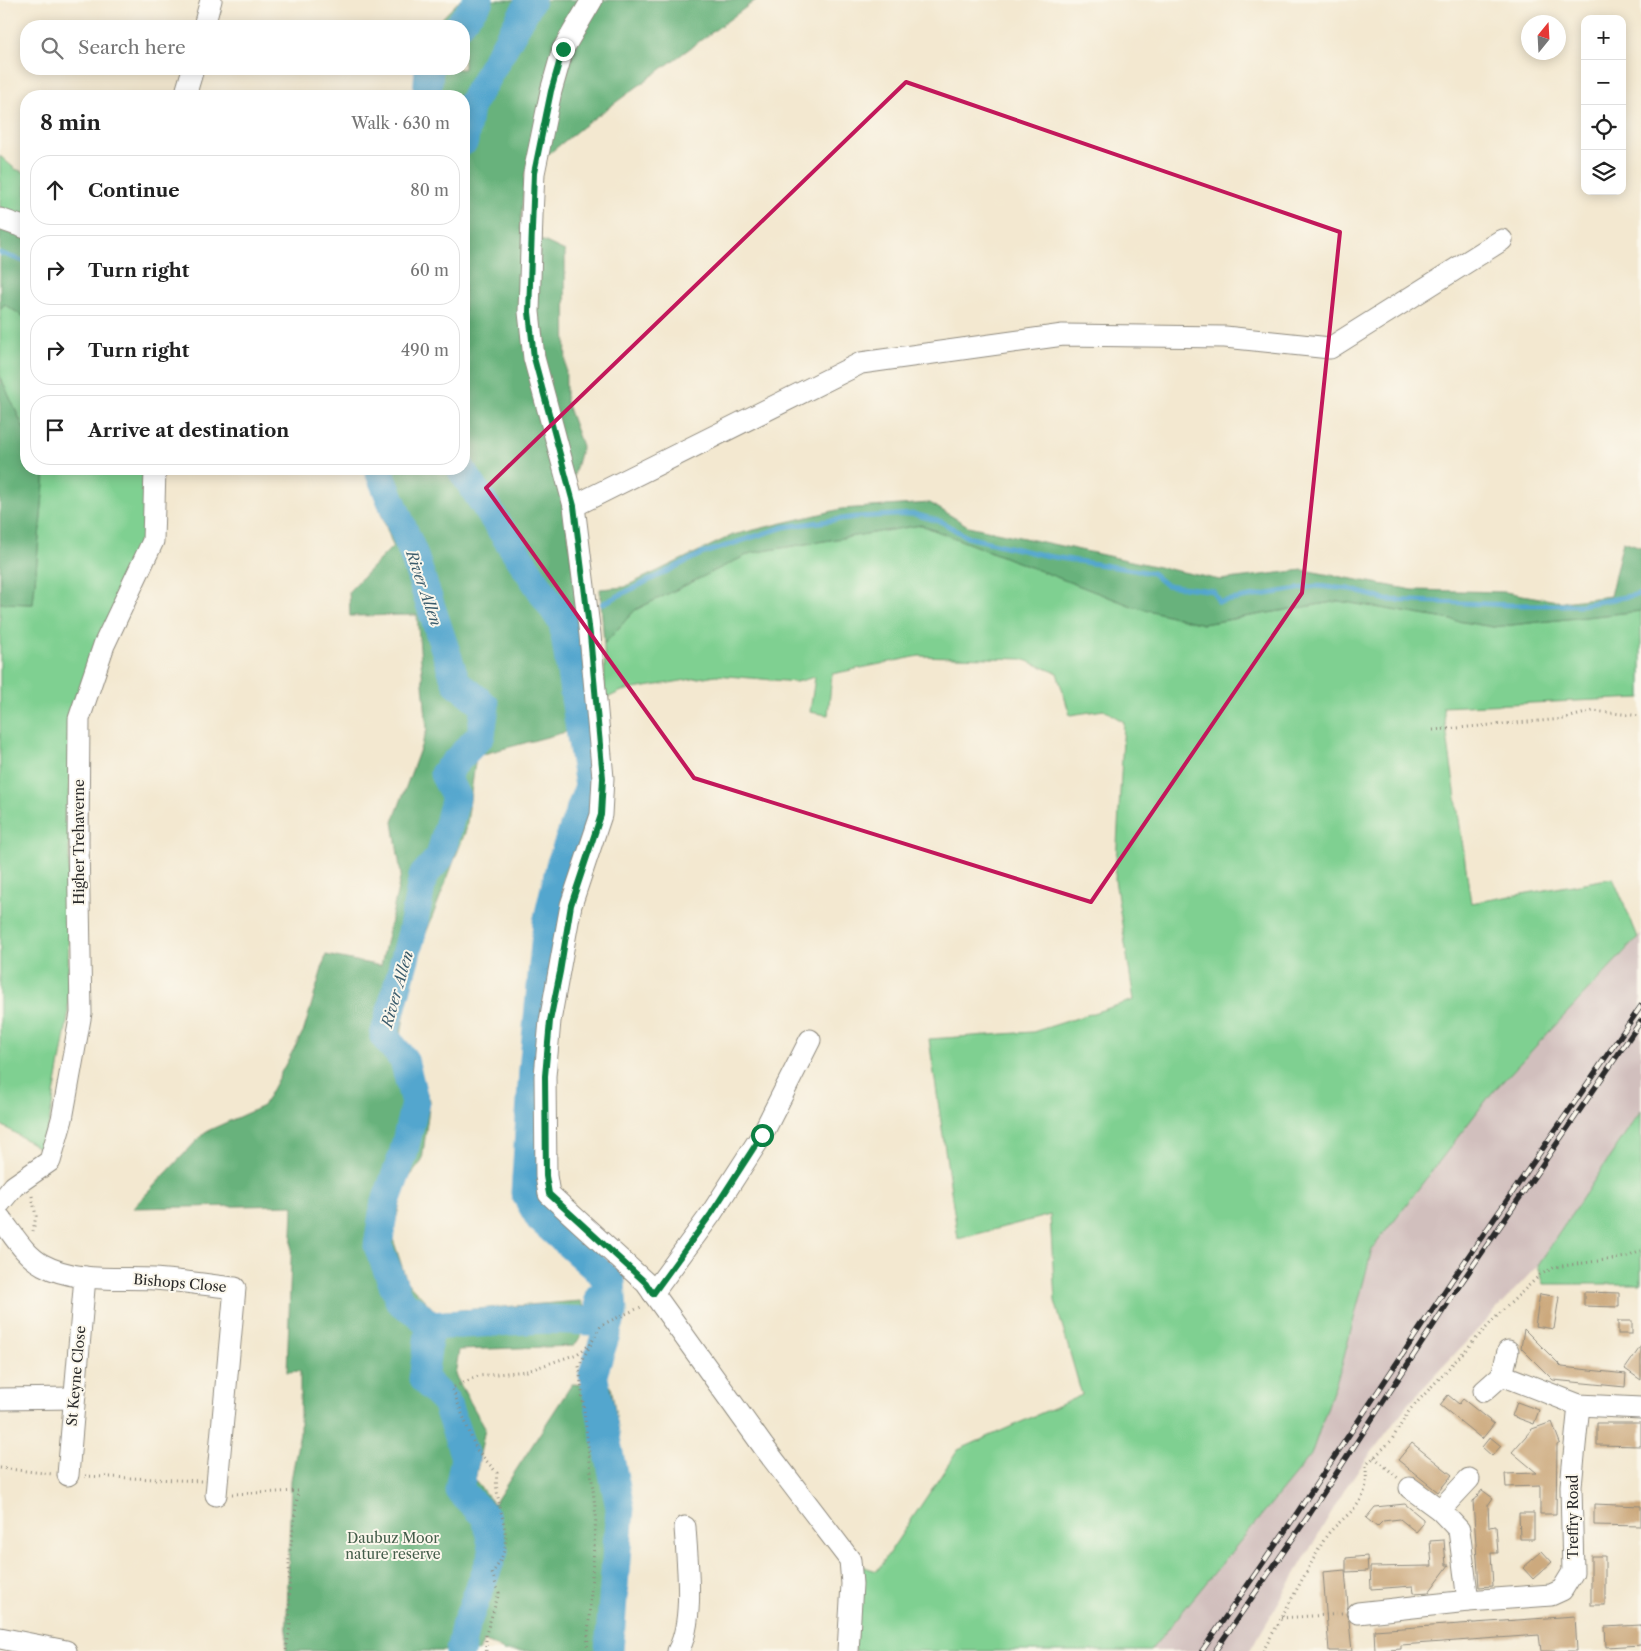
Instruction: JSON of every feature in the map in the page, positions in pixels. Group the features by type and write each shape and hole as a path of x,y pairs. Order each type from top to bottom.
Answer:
{"street":[{"path":"206,20 211,0"},
{"path":"592,0 563,49 551,91 534,173 532,216 529,312 534,358 574,506 590,635 603,778 601,815 571,905 550,1021 545,1076 546,1176 549,1194 646,1283 763,1446 850,1560 852,1584 848,1651"},
{"path":"188,90 191,75"},
{"path":"0,219 20,226"},
{"path":"574,506 861,363 1063,336 1225,337 1330,348 1502,240"},
{"name":"Higher Trehaverne","path":"0,1203 14,1186 50,1161 62,1119 81,1013 78,842 80,719 104,645 152,541 155,475"},
{"path":"653,1294 711,1214 762,1135 810,1040"},
{"path":"0,1173 20,1183"},
{"name":"Bishops Close","path":"0,1218 28,1254 43,1265 64,1273 85,1277 157,1279 235,1288 217,1488"},
{"name":"St Keyne Close","path":"68,1475 85,1277"},
{"path":"1484,1391 1502,1375 1508,1351"},
{"path":"1502,1375 1579,1405 1641,1408"},
{"path":"0,1399 74,1398"},
{"name":"Treffry Road","path":"1358,1613 1468,1600 1551,1596 1562,1590 1571,1579 1573,1572 1571,1486 1579,1405"},
{"path":"1440,1510 1469,1479"},
{"path":"1410,1488 1440,1510 1459,1530 1468,1600"},
{"path":"678,1651 686,1627 688,1598 686,1527"},
{"path":"0,1638 66,1651"}],"path":[{"path":"1433,730 1563,720 1593,710 1641,716"},
{"path":"20,1183 31,1192 36,1216 28,1254"},
{"path":"1262,1651 1330,1530 1349,1514 1360,1499 1365,1487 1366,1465 1391,1440 1409,1411 1497,1316 1540,1275 1555,1267 1627,1257 1641,1251"},
{"path":"587,1651 596,1516 579,1366 601,1325 622,1316"},
{"path":"486,1651 486,1634 499,1593 492,1573 501,1561 507,1540 504,1514 495,1490 497,1473 476,1449 452,1388 478,1376 527,1371 577,1354 591,1344"},
{"path":"1374,1458 1410,1488"},
{"path":"0,1468 217,1488 298,1491 290,1560 290,1627 286,1651"},
{"path":"1280,1618 1358,1613"}],"highlighted area":[{"path":"906,82 1340,232 1302,593 1091,902 694,778 486,488"}],"shaded area":[{"path":"1641,934 1641,1110 1538,1265 1408,1404 1348,1484 1250,1651 1150,1651 1311,1455 1342,1365 1372,1249 1491,1094"}],"green space":[{"name":"Daubuz Moor nature reserve","path":"460,0 756,0 582,127 525,173 520,230 565,251 566,402 582,446 565,508 592,725 476,756 466,830 411,972 401,1035 430,1100 422,1161 405,1183 392,1236 407,1282 436,1312 581,1301 592,1321 574,1346 459,1350 455,1375 485,1428 475,1481 494,1504 572,1384 611,1386 629,1495 620,1651 504,1651 484,1641 479,1651 286,1651 291,1480 300,1433 300,1371 287,1372 293,1205 133,1208 205,1132 263,1106 304,1030 326,955 381,966 401,874 393,822 427,730 417,615 350,616 349,591 393,546 367,475 470,475 470,90 423,90 419,75 470,75 470,20 440,20"},
{"path":"0,156 15,169 20,171 20,215 0,207"},
{"path":"0,230 20,237 20,314 4,304 0,310"},
{"path":"4,304 20,314 20,420 0,376 0,310"},
{"path":"0,376 20,420 20,475 45,475 33,604 0,603"},
{"path":"45,475 144,475 144,535 70,723 68,1017 44,1151 0,1124 0,603 33,604"},
{"path":"930,503 968,526 1220,580 1303,570 1413,590 1505,592 1563,602 1610,596 1623,541 1641,547 1641,611 1493,627 1339,601 1203,624 1132,606 921,525 751,553 635,610 604,644 600,589 624,587 733,535 841,509"},
{"path":"921,525 1132,606 1203,624 1339,601 1493,627 1641,611 1641,698 1443,707 1471,903 1613,878 1638,937 1491,1094 1372,1249 1342,1365 1311,1455 1150,1651 855,1651 861,1566 877,1571 958,1450 1082,1395 1055,1301 1050,1215 958,1239 929,1039 1033,1032 1134,1000 1115,880 1124,722 1104,710 1070,715 1057,673 1022,659 919,656 832,674 828,715 810,712 815,677 796,682 716,675 622,691 605,699 604,644 635,610 751,553"},
{"path":"1641,1110 1641,1284 1544,1284 1538,1265"}],"building":[{"path":"1584,1292 1619,1293 1619,1307 1584,1306"},
{"path":"1540,1294 1559,1297 1554,1329 1535,1326"},
{"path":"1618,1321 1632,1321 1632,1334 1618,1334"},
{"path":"1524,1329 1562,1367 1626,1374 1625,1387 1553,1380 1521,1348"},
{"path":"1641,1346 1641,1380 1625,1369"},
{"path":"1448,1395 1459,1404 1463,1399 1494,1424 1482,1439 1440,1405"},
{"path":"1517,1402 1539,1410 1534,1424 1512,1416"},
{"path":"1552,1422 1560,1443 1557,1445 1556,1514 1540,1514 1540,1486 1506,1487 1505,1474 1537,1473 1512,1452 1532,1429"},
{"path":"1597,1423 1641,1423 1641,1446 1597,1445"},
{"path":"1490,1437 1501,1446 1492,1456 1482,1447"},
{"path":"1412,1443 1452,1475 1438,1492 1398,1460"},
{"path":"1482,1490 1493,1498 1488,1505 1489,1527 1496,1526 1498,1553 1491,1553 1493,1586 1479,1587 1473,1501"},
{"path":"1405,1504 1423,1519 1423,1524 1416,1532 1400,1519 1383,1521 1377,1527 1366,1518 1375,1507"},
{"path":"1594,1504 1641,1506 1641,1526 1594,1525"},
{"path":"1519,1513 1534,1513 1534,1539 1520,1539"},
{"path":"1444,1540 1446,1565 1449,1565 1429,1592 1414,1593 1413,1586 1371,1589 1370,1567 1432,1566 1430,1541"},
{"path":"1542,1551 1552,1562 1533,1579 1523,1568"},
{"path":"1367,1556 1368,1571 1346,1572 1346,1558"},
{"path":"1591,1556 1605,1556 1605,1605 1591,1605"},
{"path":"1345,1570 1348,1606 1346,1614 1349,1621 1352,1651 1329,1651 1323,1572"},
{"path":"1575,1616 1577,1651 1541,1651 1539,1635 1401,1645 1401,1649 1375,1651 1374,1630"},
{"path":"1641,1625 1641,1645 1606,1647 1605,1627"}],"waterway":[{"name":"River Allen","path":"463,20 479,0"},
{"path":"470,106 531,0"},
{"name":"River Allen","path":"427,90 429,75"},
{"path":"0,253 20,260"},
{"name":"River Allen","path":"380,475 413,553 456,682 485,706 481,735 444,774 456,797 440,857 423,876 412,932 384,1036 404,1060 415,1103 403,1155 384,1207 378,1246 400,1302 416,1312 430,1326 423,1379 446,1402 465,1457 459,1490 485,1516 494,1551 465,1627 460,1651"},
{"path":"465,475 563,623 589,786 560,866 547,923 533,1070 525,1193 540,1219 611,1282 613,1312 593,1374 620,1508 609,1651"},
{"path":"602,604 701,554 784,527 856,517 914,514 942,522 967,537 1047,556 1152,573 1166,585 1213,591 1219,602 1316,586 1349,589 1387,600 1512,605 1581,605 1641,594"},
{"path":"563,623 574,618"},
{"path":"430,1326 543,1319 592,1321 600,1315 599,1297 607,1297"}],"railway":[{"path":"1202,1651 1285,1531 1452,1280 1641,1006"},
{"path":"1215,1651 1309,1515 1459,1286 1641,1021"}],"route":[{"path":"563,49 551,91 534,173 529,312 534,358 562,468 574,506 590,635 596,719 603,778 601,815 571,905 550,1021 545,1076 546,1176 549,1194 646,1283 653,1294 711,1214 762,1135"}]}
